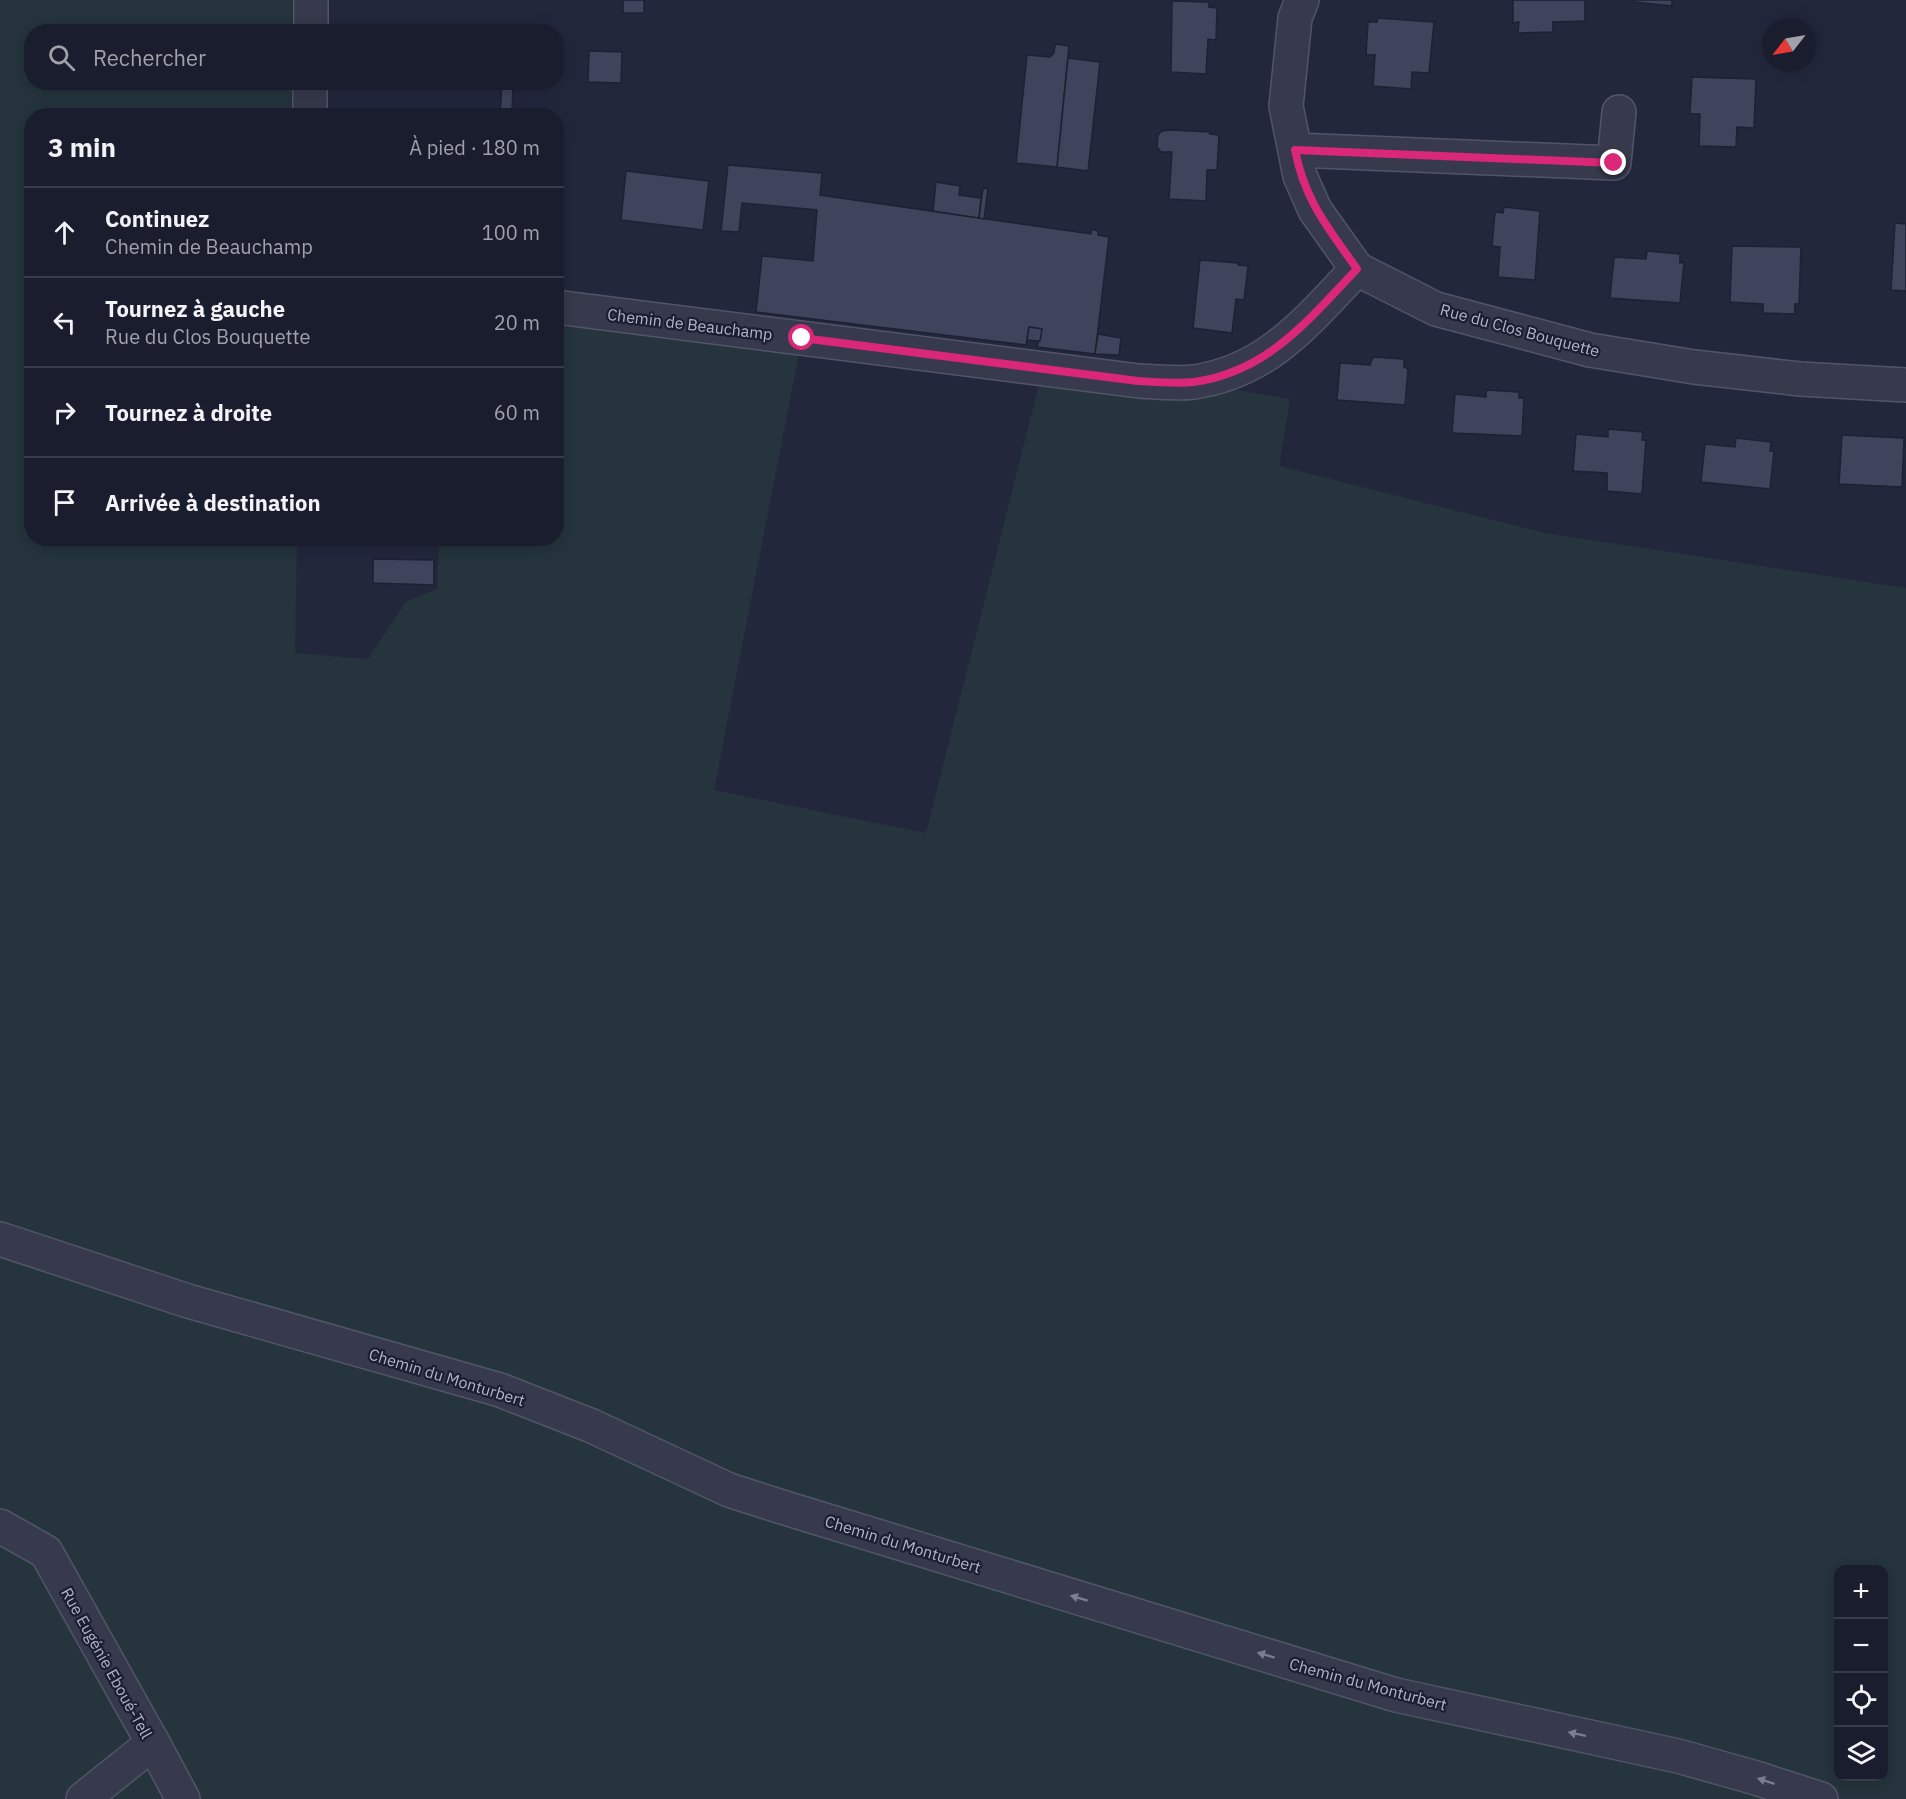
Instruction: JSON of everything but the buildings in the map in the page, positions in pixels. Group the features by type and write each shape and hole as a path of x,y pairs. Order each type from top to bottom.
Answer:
{"street":[{"name":"Rue du Clos Bouquette","path":"1302,0 1295,18 1286,106 1300,176 1315,210 1357,269 1436,309 1590,350 1694,367 1800,379 1906,385"},
{"path":"310,90 310,108"},
{"path":"1295,150 1614,163 1619,112"},
{"name":"Chemin de Beauchamp","path":"564,308 1138,381 1192,382 1221,376 1254,364 1291,337 1357,269"},
{"name":"Chemin du Monturbert","path":"0,1239 188,1301 500,1390 592,1426 729,1490 805,1514 1396,1695 1678,1756 1821,1799"},
{"name":"Rue Eugénie Eboué-Tell","path":"0,1526 46,1552 153,1743 83,1799"},
{"path":"153,1743 183,1799"}],"shaded area":[{"path":"0,0 308,0 308,24 24,24 24,90 307,90 306,108 24,108 24,546 297,546 295,653 368,659 406,602 437,589 439,546 564,546 564,308 802,338 714,790 926,833 1043,369 1192,382 1290,399 1279,466 1545,533 1906,588 1906,1799 0,1799"}],"route":[{"path":"802,338 1138,381 1192,382 1221,376 1254,364 1291,337 1357,269 1315,210 1300,176 1295,150 1614,163"}]}
